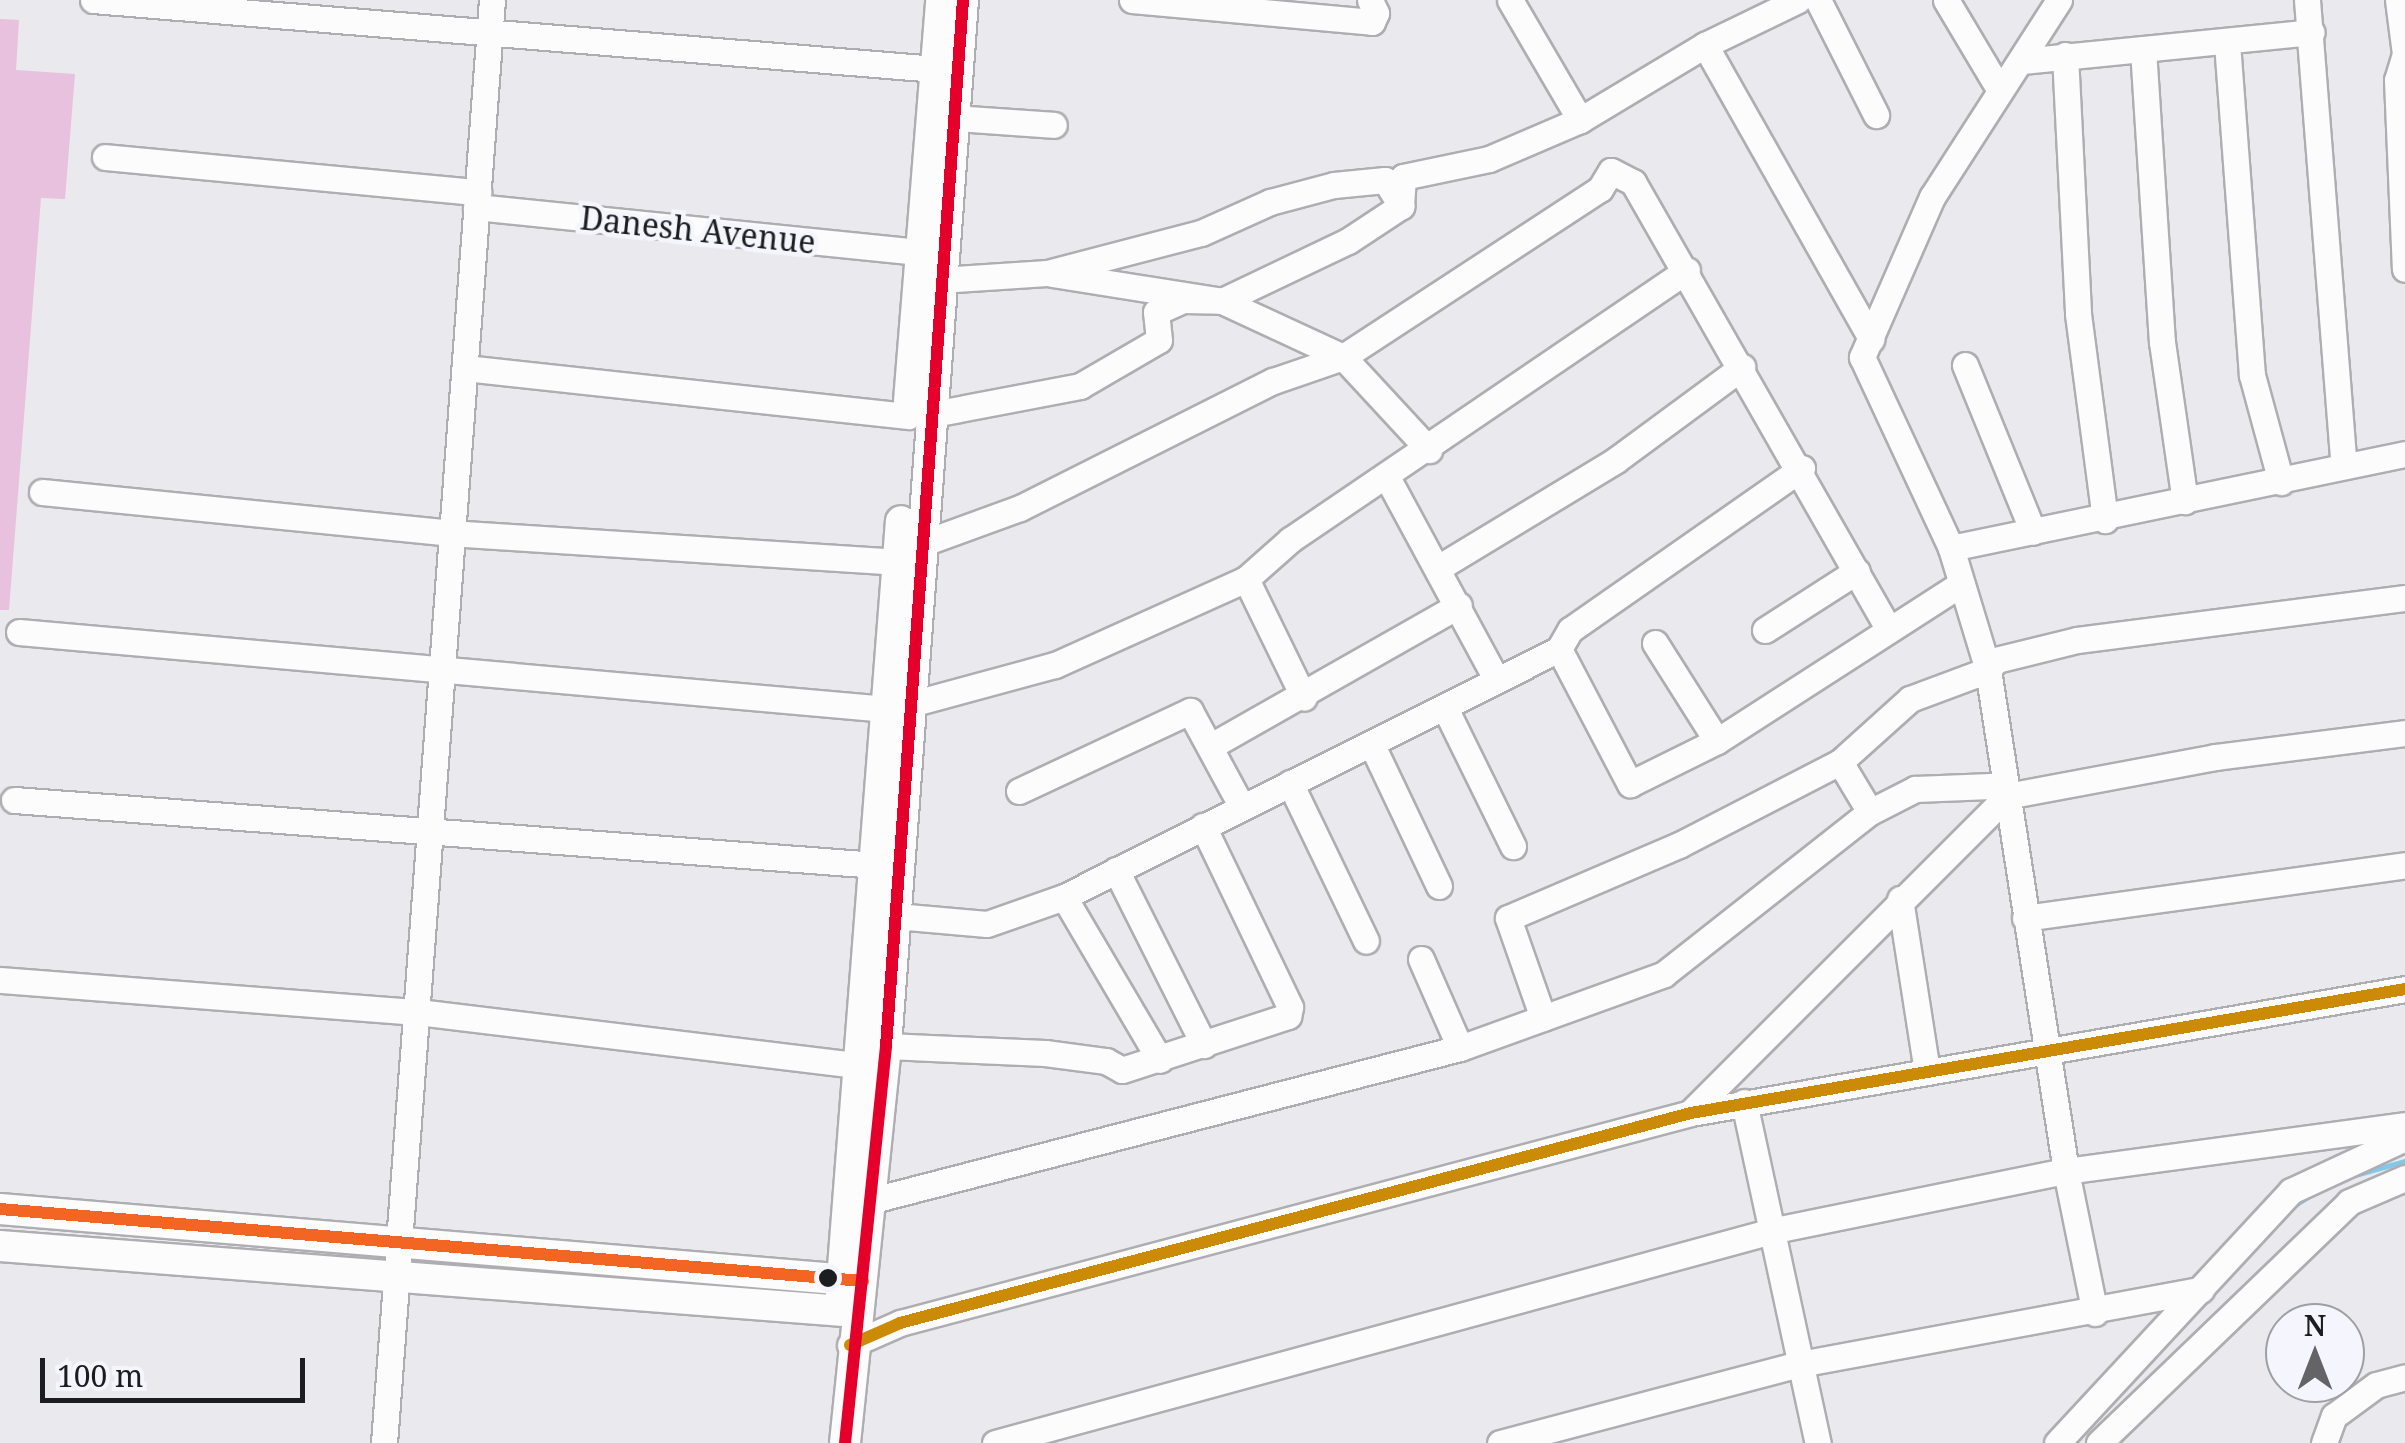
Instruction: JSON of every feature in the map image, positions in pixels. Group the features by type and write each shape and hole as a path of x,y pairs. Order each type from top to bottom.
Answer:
{"main road":[{"path":"825,1443 847,1311 873,1200 886,1046 896,916 899,706 918,416 919,252 941,0"},
{"path":"918,416 940,280 963,0"},
{"path":"854,1280 859,1065 877,866 899,706"},
{"path":"0,1209 854,1280"},
{"path":"0,1246 847,1311"},
{"path":"845,1443 850,1344 847,1311"}],"street":[{"path":"93,0 488,37 936,69"},
{"path":"384,1443 492,0"},
{"path":"1132,0 1372,22 1370,0"},
{"path":"1510,0 1580,120"},
{"path":"1401,206 1403,176 1489,160 1580,120 1705,45 1798,0"},
{"path":"1818,0 1876,115"},
{"path":"1946,0 1999,89"},
{"path":"2307,0 2344,466"},
{"path":"2398,0 2405,54 2397,80 2405,269"},
{"path":"2057,1 1932,197 1862,357 1951,548 1988,670 2066,1172 2095,1313"},
{"path":"2022,61 2312,32"},
{"path":"2227,43 2252,375 2281,482"},
{"path":"1705,45 1871,339"},
{"path":"2143,48 2162,342 2185,500"},
{"path":"2065,56 2078,314 2105,520"},
{"path":"955,118 1054,125"},
{"name":"Danesh Avenue","path":"105,158 919,252"},
{"path":"42,492 450,532 910,553 1020,508 1273,381 1343,357 1600,189 1611,171 1633,182 1802,468 1888,628"},
{"path":"940,280 1047,273 1201,233 1270,202 1334,185 1385,180 1401,206"},
{"path":"464,368 918,416 1032,400 1080,386 1159,340 1156,312 1183,300 1222,301 1348,242 1401,206"},
{"path":"19,632 899,706 1055,664 1246,579 1290,540 1388,479 1686,270"},
{"path":"1047,273 1222,301 1343,357 1429,450"},
{"path":"1965,365 2033,532"},
{"path":"1438,568 1616,460 1742,367"},
{"path":"1951,548 2105,520 2405,454"},
{"path":"896,916 987,924 1064,897 1372,745 1560,649 1570,630 1802,468"},
{"path":"1388,479 1459,604 1496,679"},
{"path":"1765,630 1857,571"},
{"path":"1246,579 1304,698"},
{"path":"1560,649 1630,784 1717,741 1961,584"},
{"path":"1543,1018 1508,918 1679,845 1840,762 1910,699 1988,670 1996,660 2077,640 2405,598"},
{"path":"1211,746 1304,698 1459,604"},
{"path":"1655,644 1717,741"},
{"path":"1445,708 1513,846"},
{"path":"1019,791 1182,711 1194,713 1242,807"},
{"path":"1691,1113 1900,898 2007,796 2215,758 2405,733"},
{"path":"1372,745 1438,886"},
{"path":"1840,762 1870,812"},
{"path":"1290,783 1366,941"},
{"path":"873,1200 1460,1048 1664,974 1870,812 1930,787 1991,786 2007,796"},
{"path":"14,800 431,828 877,866"},
{"path":"886,1046 1045,1053 1106,1060 1122,1070 1292,1013 1203,826"},
{"path":"2025,918 2405,865"},
{"path":"1116,870 1204,1045"},
{"path":"1064,897 1160,1060"},
{"path":"1900,898 1927,1072"},
{"path":"1421,959 1460,1048"},
{"path":"0,980 418,1012 859,1065"},
{"path":"850,1344 900,1324 1691,1113 2405,989"},
{"path":"1744,1102 1775,1230 1818,1443"},
{"path":"995,1443 1775,1230 2066,1172 2405,1125"},
{"path":"2056,1442 2291,1191 2405,1138"},
{"path":"2099,1443 2349,1202 2405,1178"},
{"path":"1500,1443 1800,1364 2095,1313 2201,1290"},
{"path":"2324,1443 2334,1416 2376,1385 2405,1377"}],"shaded area":[{"path":"0,19 19,20 16,70 75,74 65,199 41,198 9,610 0,610"}],"waterway":[{"path":"2355,1175 2405,1161"},
{"path":"2289,1209 2309,1196"}],"transit line":[{"path":"845,1443 886,1046 963,0"},
{"path":"850,1345 900,1323 1691,1113 2405,989"},
{"path":"0,1209 863,1281"}]}
